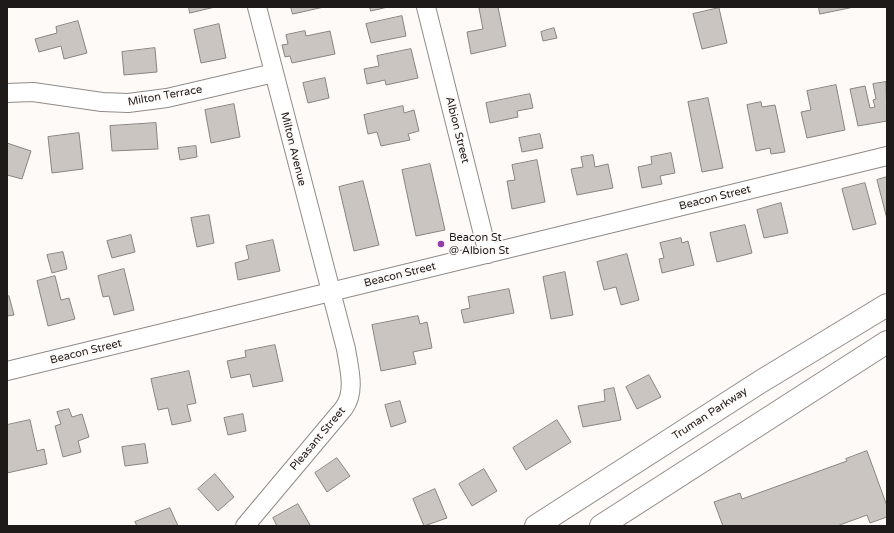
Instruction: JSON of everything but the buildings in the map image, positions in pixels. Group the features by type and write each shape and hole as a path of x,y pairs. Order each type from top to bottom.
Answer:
{"main road":[{"name":"Truman Parkway","path":"536,526 766,378 887,305"},
{"path":"601,526 887,342"},
{"path":"706,417 725,447"}],"street":[{"name":"Milton Avenue","path":"257,7 330,292"},
{"name":"Albion Street","path":"426,7 488,254"},
{"name":"Milton Terrace","path":"7,93 32,92 94,101 128,103 167,98 274,73"},
{"name":"Beacon Street","path":"7,371 887,156"},
{"name":"Pleasant Street","path":"245,526 344,408 349,398 351,385 349,366 330,292"}],"place":[{"name":"Beacon St @ Albion St","path":"441,244"}]}
